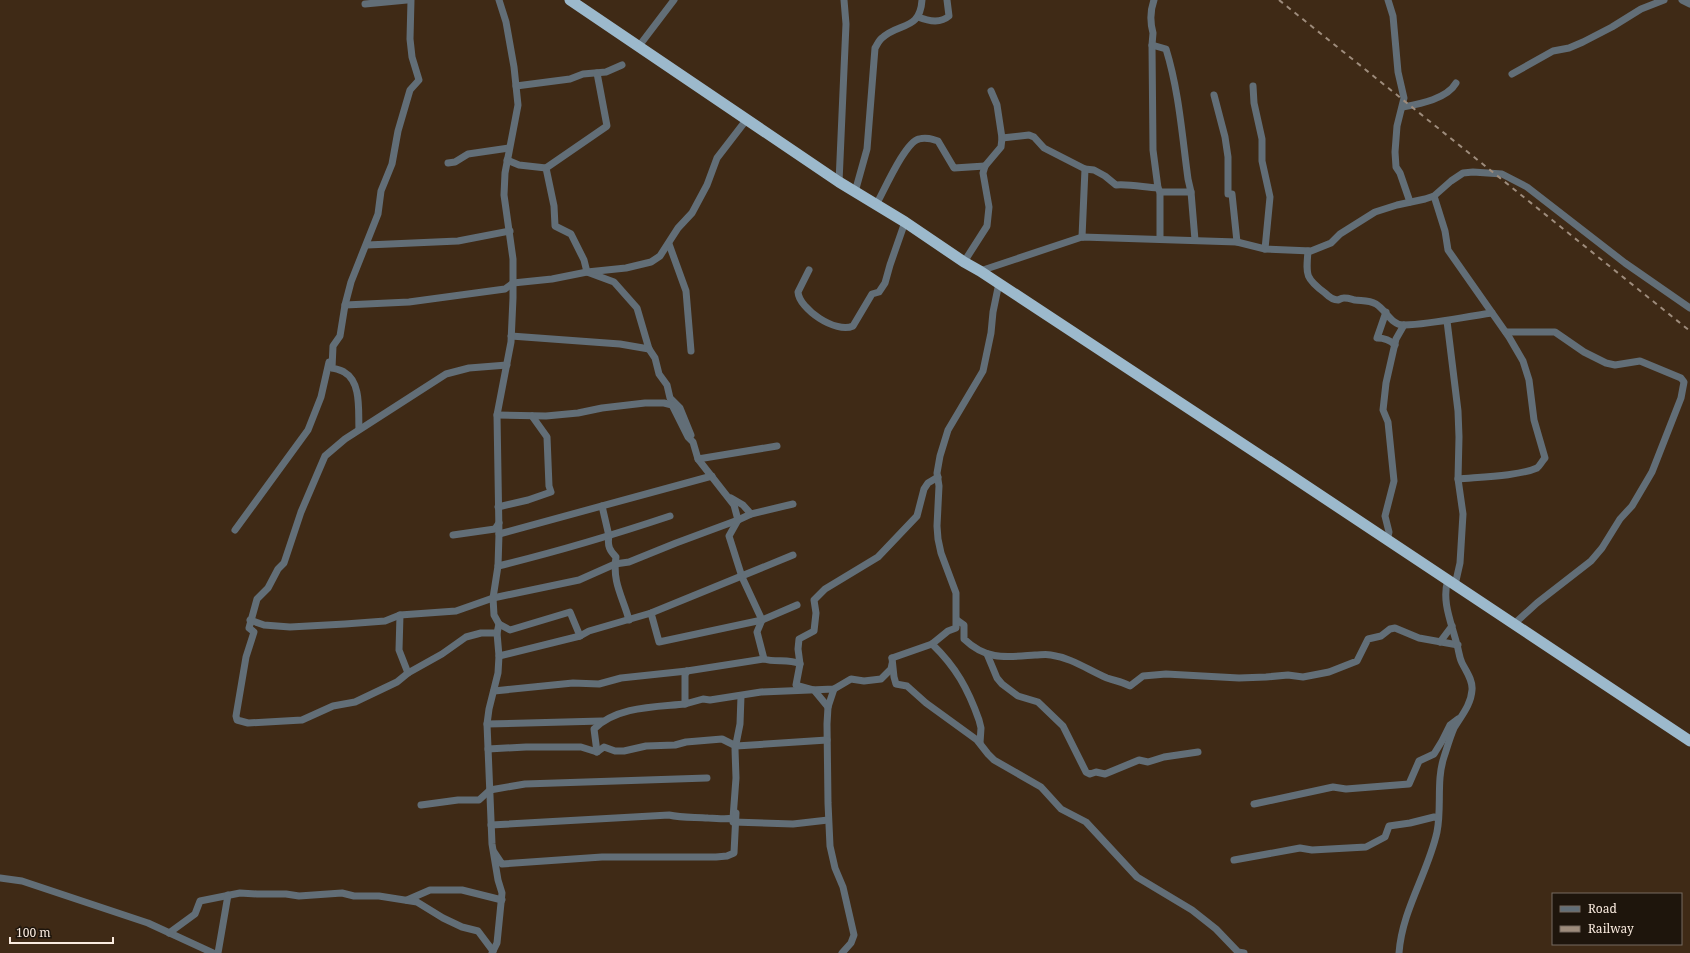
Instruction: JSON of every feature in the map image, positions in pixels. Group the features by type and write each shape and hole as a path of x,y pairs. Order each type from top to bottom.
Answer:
{"highway":[{"path":"570,0 839,182 905,222 964,262 1121,362 1387,541 1690,741"}],"street":[{"path":"365,4 407,0"},
{"path":"234,530 308,430 321,397 333,346 340,336 345,305 351,282 367,245 378,214 381,191 392,164 398,131 410,90 419,80 412,57 410,39 411,0"},
{"path":"499,0 506,22 518,105 507,160 504,195 513,259 513,283 511,336 497,414 499,534 498,566 493,598 494,615 499,624 510,630 570,612 580,636"},
{"path":"639,46 674,0"},
{"path":"839,182 846,24 844,0"},
{"path":"855,192 867,149 875,48 881,38 911,24 918,18 922,0"},
{"path":"918,18 929,21 945,20 949,16 947,0"},
{"path":"1154,0 1151,8 1150,24 1153,33 1153,150 1159,190 1160,239"},
{"path":"1388,0 1393,16 1398,72 1404,98 1403,107 1399,114 1395,152 1396,167 1400,173 1410,202"},
{"path":"1512,74 1552,51 1569,48 1583,42 1612,27 1641,9 1664,0"},
{"path":"1682,0 1690,4"},
{"path":"1152,45 1166,48 1173,72 1191,192 1195,240"},
{"path":"516,86 570,79 583,74 606,72 622,65"},
{"path":"507,160 519,165 546,168 607,126 596,73"},
{"path":"1403,107 1434,99 1453,87 1456,82"},
{"path":"1253,86 1254,103 1262,139 1262,161 1270,197 1265,249"},
{"path":"964,262 987,226 989,207 984,181 985,166 1001,147 1002,138 997,105 991,91"},
{"path":"1214,95 1228,157 1228,194 1232,194 1237,242"},
{"path":"345,305 409,302 505,288 513,283 552,279 587,272 644,265 652,262 660,256 678,228 692,213 707,185 718,158 747,119"},
{"path":"1002,138 1029,135 1034,137 1044,148 1085,170 1094,170 1110,179 1116,185 1130,184 1136,187 1191,192"},
{"path":"876,205 908,146 919,139 929,138 938,141 954,168 985,166"},
{"path":"448,163 456,162 468,154 509,148"},
{"path":"546,168 554,206 555,226 571,234 584,260 587,272"},
{"path":"1082,237 1085,170"},
{"path":"980,271 1082,237 1237,242 1265,249 1308,251 1331,243 1340,234 1375,212 1434,196 1451,181 1463,174 1473,172 1502,174 1527,187 1625,263 1690,308"},
{"path":"1434,196 1445,231 1448,250 1506,332 1523,361 1529,380 1534,420 1544,458 1539,467 1531,470 1514,474 1458,479"},
{"path":"809,270 798,292 801,302 829,324 840,328 848,328 853,326 872,294 879,292 885,283 905,222"},
{"path":"367,245 458,242 510,231"},
{"path":"669,244 686,291 691,350"},
{"path":"1308,251 1307,267 1313,284 1331,298 1338,300 1351,298 1376,304 1386,312 1396,324 1404,325 1447,321 1492,313"},
{"path":"587,272 614,282 637,308 649,349 655,358 659,374 667,384 670,398 680,408 694,442 698,459 712,476 722,492 734,505 738,520 729,536 742,577 762,620 757,632 764,659"},
{"path":"892,658 932,644 956,628 956,593 941,553 938,540 938,477 940,456 948,430 983,371 999,283"},
{"path":"1386,312 1377,338 1391,340 1395,345"},
{"path":"1399,953 1406,918 1437,832 1440,779 1443,759 1454,730 1470,702 1473,690 1472,682 1461,662 1446,597 1446,588 1451,582 1460,563 1463,514 1458,479 1458,411 1447,321"},
{"path":"1387,541 1389,532 1385,516 1394,481 1388,422 1383,410 1386,383 1396,339 1404,325"},
{"path":"1506,332 1555,332 1584,352 1606,363 1615,365 1640,361 1681,378 1684,382 1681,398 1652,472 1632,506 1620,519 1602,548 1591,561 1537,603 1514,624"},
{"path":"511,336 620,344 649,349"},
{"path":"333,346 332,368 345,372 352,379 358,396 359,429"},
{"path":"498,633 481,633 466,637 442,654 408,673 397,682 355,702 333,706 302,720 248,723 238,720 237,711 246,657 254,632 248,628 250,620 257,599 272,583 278,569 284,563 301,512 325,456 345,438 446,374 469,368 507,365"},
{"path":"497,414 532,416 567,415 602,408 670,398"},
{"path":"602,408 645,403 664,403 672,405 688,437 694,442"},
{"path":"498,507 528,500 551,492 548,437 532,416"},
{"path":"698,459 777,446"},
{"path":"499,534 712,476"},
{"path":"828,707 814,690 796,685 800,664 798,649 799,639 814,631 816,613 814,600 825,589 878,557 918,516 924,489 928,483 938,477"},
{"path":"722,492 743,505 751,514"},
{"path":"250,620 264,625 290,627 385,621 400,615 456,612 493,598 578,580 615,564 628,562 751,514 793,504"},
{"path":"602,506 609,536 608,541 610,551 616,557 616,582 619,593 625,603 629,620"},
{"path":"498,566 550,554 670,516"},
{"path":"453,535 495,529 499,523"},
{"path":"499,656 580,636 589,631 651,613 793,555"},
{"path":"651,613 659,642 762,620 797,605"},
{"path":"400,615 399,650 408,673"},
{"path":"956,620 964,625 964,639 970,646 987,654 1003,658 1050,655 1070,659 1108,678 1120,680 1130,686 1142,676 1166,674 1239,678 1288,675 1303,677 1329,672 1357,661 1368,639 1381,636 1390,628 1395,628 1413,636 1458,645"},
{"path":"493,952 497,943 502,893 498,880 493,849 487,724 489,709 498,673 499,624"},
{"path":"1440,642 1452,626"},
{"path":"932,644 947,658 959,675 979,720 981,728 980,743"},
{"path":"987,654 997,678 1002,684 1018,696 1038,702 1063,726 1086,772 1090,774 1096,772 1105,774 1139,760 1148,762 1164,757 1198,752"},
{"path":"487,724 602,721 631,710 685,704 703,699 710,700 761,692 834,689 851,680 864,681 881,679 891,669 892,658"},
{"path":"892,658 896,684 907,686 926,703 980,743 994,760 1041,787 1061,808 1069,814 1080,817 1137,877 1192,910 1216,929 1238,952 1244,953"},
{"path":"494,691 573,683 599,684 621,678 687,671 764,659 769,661 790,661 800,664"},
{"path":"685,704 685,675 687,671"},
{"path":"834,689 828,707 827,740 828,820 830,846 835,868 843,887 854,935 851,943 842,953"},
{"path":"493,849 502,864 602,857 716,857 728,856 734,853 736,822 735,749 740,724 741,696"},
{"path":"1254,804 1280,797 1333,788 1346,789 1409,784 1419,761 1434,754 1450,725 1461,717"},
{"path":"597,752 594,729 602,721"},
{"path":"597,752 604,747 615,751 624,751 646,746 676,745 686,742 722,739 736,746 827,740"},
{"path":"488,749 526,746 581,747 597,752"},
{"path":"421,805 458,800 479,800 490,790 525,784 707,778"},
{"path":"491,825 669,815 679,818 709,818 724,820 733,818 735,783"},
{"path":"1234,860 1300,848 1312,850 1366,847 1385,837 1389,826 1434,817 1438,818"},
{"path":"712,821 794,824 828,820"},
{"path":"0,878 22,881 148,923 213,953"},
{"path":"407,900 430,890 462,890 502,900"},
{"path":"170,933 196,914 200,901 240,892 299,896 342,893 354,896 379,896 417,902 443,918 462,927 478,930 493,952"},
{"path":"218,953 228,895"}],"railway":[{"path":"1279,0 1690,331"}]}
